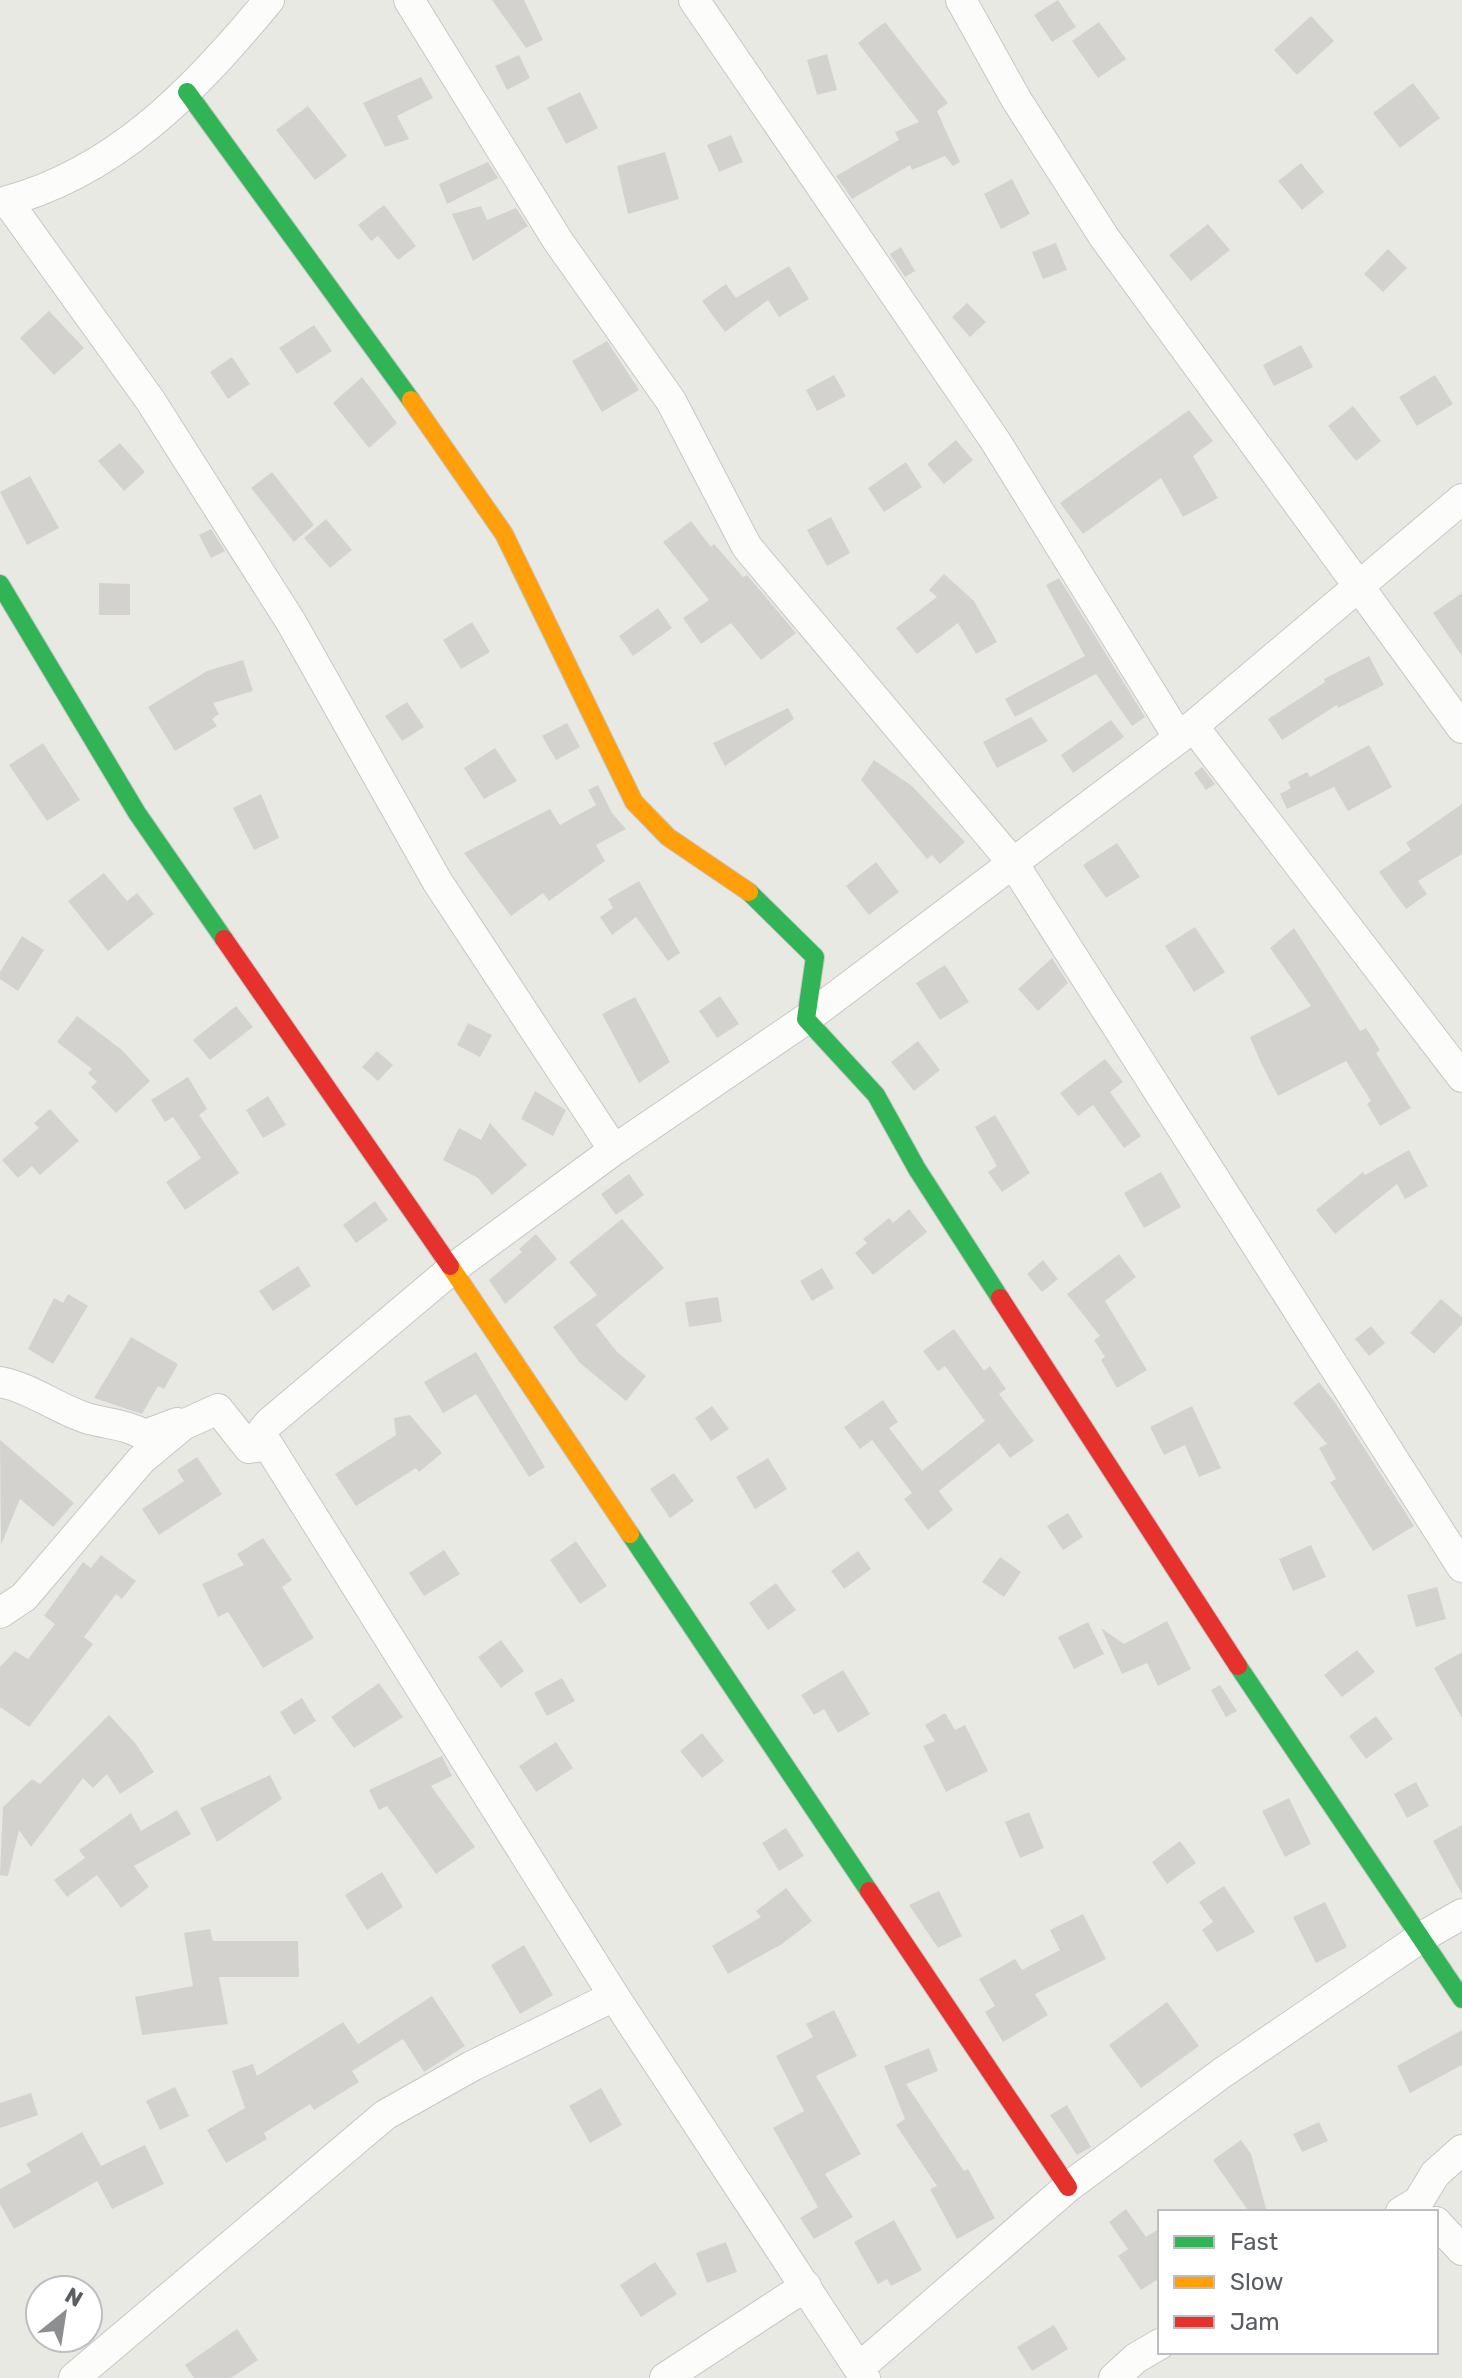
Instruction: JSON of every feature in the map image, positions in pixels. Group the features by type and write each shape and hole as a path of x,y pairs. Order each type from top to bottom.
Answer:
{"street":[{"path":"269,0 187,92 144,132 72,179 4,202 150,400 291,622 437,881 614,1150"},
{"path":"409,0 558,241 671,401 747,547 1013,863 1462,1567"},
{"path":"694,0 996,442 1186,732 1462,1077"},
{"path":"961,0 1016,99 1104,237 1462,728"},
{"path":"187,92 425,419 504,534 634,802 668,837 755,896 815,957 806,1019"},
{"path":"249,1448 269,1423 452,1269 614,1150 806,1019 1186,732 1462,499"},
{"path":"0,584 137,813 452,1269 1068,2187"},
{"path":"806,1019 876,1095 917,1169 1278,1729 1462,1999"},
{"path":"0,1382 18,1386 86,1418 126,1424 145,1435 218,1409"},
{"path":"218,1409 249,1448"},
{"path":"0,1613 24,1597 141,1460 183,1425 218,1409"},
{"path":"249,1448 268,1445 614,1996 862,2372 1068,2187 1222,2073 1420,1938 1462,1914"},
{"path":"74,2378 385,2115 472,2066 614,1996"},
{"path":"1422,2210 1435,2174 1462,2150"},
{"path":"1438,2228 1462,2250"},
{"path":"665,2378 806,2286"},
{"path":"1114,2378 1136,2358 1158,2345"}],"building":[{"path":"492,0 524,0 543,40 526,48"},
{"path":"1058,0 1076,27 1052,42 1034,15"},
{"path":"1311,16 1334,41 1297,75 1274,50"},
{"path":"885,22 948,103 937,111 960,162 953,166 945,156 912,170 910,165 852,199 836,176 899,140 895,132 919,122 858,43"},
{"path":"1099,22 1126,59 1098,78 1072,41"},
{"path":"827,54 837,90 817,95 807,60"},
{"path":"519,55 530,78 507,90 495,66"},
{"path":"421,77 433,98 397,116 409,139 385,147 363,103"},
{"path":"1413,83 1440,118 1400,148 1373,113"},
{"path":"580,92 598,128 566,144 547,108"},
{"path":"308,106 347,156 315,180 276,130"},
{"path":"731,135 743,162 719,172 707,145"},
{"path":"665,152 679,199 628,214 617,166"},
{"path":"488,162 498,178 447,204 439,184"},
{"path":"1301,163 1324,192 1302,210 1278,181"},
{"path":"1012,179 1030,214 1001,229 984,194"},
{"path":"384,205 416,246 398,260 378,236 371,241 358,225"},
{"path":"481,206 487,220 516,208 528,226 473,261 452,214"},
{"path":"1208,224 1230,250 1191,281 1169,255"},
{"path":"1056,243 1067,270 1043,279 1032,252"},
{"path":"901,247 915,271 905,277 890,254"},
{"path":"1388,249 1407,268 1383,292 1364,274"},
{"path":"789,266 809,299 779,317 768,300 725,332 702,301 726,284 736,298"},
{"path":"967,303 986,322 970,337 952,317"},
{"path":"49,311 84,348 54,375 20,338"},
{"path":"314,325 332,351 297,374 279,348"},
{"path":"607,341 639,390 602,412 572,361"},
{"path":"1301,345 1313,367 1274,386 1263,365"},
{"path":"232,357 250,384 228,399 210,372"},
{"path":"834,375 846,396 817,411 806,390"},
{"path":"1435,375 1453,404 1417,426 1399,397"},
{"path":"362,377 397,423 369,448 333,403"},
{"path":"1353,406 1381,441 1356,461 1328,426"},
{"path":"1189,410 1213,441 1193,456 1218,498 1183,517 1161,478 1083,534 1060,503"},
{"path":"956,440 973,460 944,484 927,464"},
{"path":"120,443 145,472 124,491 98,461"},
{"path":"906,462 922,487 884,512 868,488"},
{"path":"272,472 314,525 294,542 251,488"},
{"path":"30,476 59,528 27,545 0,492"},
{"path":"831,517 850,553 827,566 807,530"},
{"path":"326,519 352,550 330,568 304,538"},
{"path":"691,521 711,547 714,544 743,577 747,575 796,633 761,660 731,623 701,644 683,618 709,600 663,542"},
{"path":"211,529 225,551 211,558 199,535"},
{"path":"944,574 974,601 997,642 976,654 958,623 917,654 896,628 937,597 929,590"},
{"path":"1059,578 1145,717 1132,726 1096,674 1015,717 1005,699 1085,656 1046,585"},
{"path":"99,583 130,584 130,615 99,615"},
{"path":"1462,593 1462,656 1433,613"},
{"path":"658,608 672,628 633,656 619,636"},
{"path":"472,622 490,652 461,669 443,640"},
{"path":"1369,656 1384,685 1338,708 1337,705 1282,740 1268,719 1325,682 1324,679"},
{"path":"243,660 253,691 213,703 219,714 212,719 217,726 175,751 148,707 207,671"},
{"path":"407,702 424,727 402,741 385,716"},
{"path":"788,708 794,719 725,766 713,743"},
{"path":"1031,717 1048,741 997,768 983,742"},
{"path":"1111,720 1124,737 1073,773 1061,755"},
{"path":"567,723 580,747 556,760 542,736"},
{"path":"43,743 80,800 47,821 9,765"},
{"path":"1369,745 1392,787 1348,811 1334,787 1287,809 1280,794 1291,788 1288,782 1307,772 1310,777"},
{"path":"495,748 517,781 484,799 464,768"},
{"path":"874,760 912,786 965,842 940,864 932,855 927,859 861,780"},
{"path":"1202,767 1215,784 1206,790 1194,773"},
{"path":"598,785 612,813 626,829 596,845 605,861 549,901 543,893 511,916 464,853 550,809 560,825 596,805 588,790"},
{"path":"261,794 279,838 254,850 233,808"},
{"path":"1462,804 1462,854 1418,881 1427,894 1406,909 1379,872 1411,850 1406,843"},
{"path":"1117,843 1140,877 1106,898 1083,865"},
{"path":"876,862 899,892 869,915 846,886"},
{"path":"104,873 127,901 137,893 154,914 108,951 68,901"},
{"path":"639,881 680,953 668,961 636,917 612,935 600,917 613,908 608,899"},
{"path":"1195,927 1225,972 1194,992 1165,946"},
{"path":"1294,928 1360,1031 1366,1028 1380,1050 1376,1053 1411,1108 1380,1126 1367,1104 1371,1101 1346,1061 1278,1096 1261,1063 1250,1037 1311,1006 1270,948"},
{"path":"22,936 44,950 18,991 0,979 0,972"},
{"path":"1052,958 1068,983 1038,1011 1018,989"},
{"path":"945,965 969,1002 940,1020 916,983"},
{"path":"720,996 739,1024 717,1038 699,1011"},
{"path":"635,997 670,1062 639,1083 602,1014"},
{"path":"236,1006 253,1027 210,1060 193,1040"},
{"path":"77,1016 122,1050 150,1081 116,1113 91,1087 97,1082 88,1073 92,1069 57,1042"},
{"path":"468,1023 492,1035 480,1057 457,1045"},
{"path":"918,1041 940,1070 914,1091 891,1062"},
{"path":"377,1051 393,1065 378,1081 362,1067"},
{"path":"1105,1059 1123,1082 1110,1092 1141,1136 1124,1148 1093,1105 1078,1116 1060,1093"},
{"path":"188,1077 207,1109 199,1115 239,1173 185,1210 166,1182 201,1158 173,1117 165,1122 151,1100"},
{"path":"535,1091 566,1110 553,1136 521,1119"},
{"path":"268,1096 286,1125 263,1138 246,1110"},
{"path":"50,1109 79,1141 40,1175 32,1166 18,1178 2,1160 39,1128 34,1123"},
{"path":"995,1115 1030,1173 1002,1192 988,1172 997,1166 975,1127"},
{"path":"490,1123 527,1165 492,1195 478,1178 443,1160 459,1128 481,1140"},
{"path":"1409,1150 1428,1186 1405,1199 1397,1184 1335,1234 1316,1210 1363,1172 1365,1175"},
{"path":"1161,1172 1181,1207 1144,1228 1124,1193"},
{"path":"629,1174 644,1195 616,1215 601,1194"},
{"path":"375,1201 388,1220 356,1243 343,1225"},
{"path":"909,1209 927,1232 873,1275 855,1253 867,1243 863,1239 889,1218 893,1223"},
{"path":"622,1219 664,1268 596,1325 617,1352 646,1376 626,1401 580,1363 553,1327 597,1295 569,1262"},
{"path":"536,1234 557,1259 505,1304 489,1280 522,1252 519,1249"},
{"path":"1119,1254 1136,1277 1105,1301 1147,1370 1117,1388 1101,1360 1105,1357 1094,1340 1100,1336 1067,1294"},
{"path":"1043,1260 1058,1279 1042,1292 1027,1274"},
{"path":"298,1266 311,1286 273,1311 259,1291"},
{"path":"822,1268 834,1288 812,1301 800,1281"},
{"path":"68,1294 88,1306 53,1364 28,1349 54,1298 63,1303"},
{"path":"718,1297 722,1322 689,1327 685,1302"},
{"path":"1441,1299 1462,1317 1462,1324 1434,1354 1410,1333"},
{"path":"1371,1326 1385,1343 1369,1356 1355,1339"},
{"path":"954,1329 984,1371 990,1366 1006,1389 999,1394 1034,1441 1010,1458 999,1443 939,1491 953,1510 928,1530 904,1499 912,1493 872,1440 860,1449 844,1427 883,1400 898,1422 889,1428 922,1471 985,1421 945,1366 938,1371 923,1351"},
{"path":"131,1337 178,1364 164,1389 158,1386 142,1414 94,1398"},
{"path":"476,1352 545,1467 529,1477 476,1394 443,1413 424,1382"},
{"path":"1319,1382 1414,1526 1373,1551 1330,1482 1336,1479 1319,1448 1327,1444 1293,1403"},
{"path":"712,1406 729,1429 711,1441 695,1418"},
{"path":"1192,1406 1221,1468 1199,1477 1185,1445 1164,1455 1150,1427"},
{"path":"410,1415 442,1453 419,1472 416,1468 356,1506 335,1474 396,1435 394,1418"},
{"path":"0,1440 74,1503 53,1527 20,1499 1,1545"},
{"path":"197,1457 222,1494 159,1535 142,1509 184,1481 177,1470"},
{"path":"768,1458 787,1489 755,1509 736,1477"},
{"path":"674,1473 694,1501 670,1518 650,1489"},
{"path":"1068,1513 1083,1537 1063,1550 1047,1526"},
{"path":"263,1538 292,1580 282,1587 314,1638 263,1668 228,1612 218,1617 202,1584 244,1565 237,1554"},
{"path":"576,1541 607,1586 580,1604 550,1560"},
{"path":"1311,1545 1326,1577 1293,1591 1279,1559"},
{"path":"444,1550 460,1574 424,1596 409,1573"},
{"path":"858,1551 871,1569 844,1589 831,1571"},
{"path":"101,1555 136,1581 122,1599 116,1594 84,1637 93,1644 29,1727 0,1707 0,1667 15,1651 28,1659 55,1624 44,1616 83,1562 91,1568"},
{"path":"1000,1557 1021,1572 1004,1597 982,1582"},
{"path":"776,1583 796,1610 768,1630 749,1603"},
{"path":"1437,1587 1446,1619 1416,1627 1407,1595"},
{"path":"1167,1621 1191,1669 1158,1686 1147,1663 1122,1674 1101,1628 1124,1644"},
{"path":"1088,1622 1104,1654 1074,1669 1058,1637"},
{"path":"501,1640 524,1671 501,1688 478,1657"},
{"path":"1357,1650 1375,1672 1342,1697 1324,1675"},
{"path":"1462,1652 1462,1718 1434,1668"},
{"path":"843,1670 870,1714 838,1733 824,1709 814,1715 801,1695"},
{"path":"562,1678 575,1701 547,1716 534,1693"},
{"path":"379,1683 403,1717 354,1748 331,1717"},
{"path":"1220,1685 1237,1711 1226,1717 1211,1690"},
{"path":"302,1698 316,1721 294,1735 280,1712"},
{"path":"945,1713 955,1730 965,1725 988,1771 946,1792 923,1746 935,1741 925,1725"},
{"path":"109,1715 136,1744 154,1772 120,1794 107,1774 93,1788 83,1778 31,1847 19,1830 8,1876 0,1875 3,1807 32,1779 40,1784"},
{"path":"1376,1716 1393,1739 1366,1759 1349,1736"},
{"path":"702,1733 724,1761 702,1778 680,1751"},
{"path":"556,1742 573,1768 536,1792 519,1766"},
{"path":"442,1756 452,1776 431,1786 475,1847 436,1874 387,1806 379,1810 369,1790"},
{"path":"270,1775 282,1799 217,1842 200,1808"},
{"path":"1416,1782 1429,1806 1407,1818 1394,1794"},
{"path":"1289,1798 1311,1844 1285,1857 1262,1811"},
{"path":"177,1810 191,1834 134,1866 149,1887 121,1908 97,1875 67,1897 54,1880 85,1858 79,1850 131,1813 141,1831"},
{"path":"1029,1812 1044,1848 1020,1858 1005,1822"},
{"path":"1462,1825 1462,1894 1433,1841"},
{"path":"786,1828 804,1856 779,1871 762,1843"},
{"path":"1180,1841 1196,1863 1167,1884 1152,1862"},
{"path":"382,1872 403,1907 367,1930 345,1895"},
{"path":"1224,1886 1255,1932 1217,1952 1202,1930 1213,1922 1199,1902"},
{"path":"786,1888 812,1921 782,1944 728,1974 712,1946 761,1917 756,1911"},
{"path":"939,1891 962,1936 938,1948 909,1905"},
{"path":"1325,1902 1347,1947 1316,1963 1293,1917"},
{"path":"1083,1914 1106,1959 1035,1994 1048,2015 1003,2042 985,2012 995,2006 979,1979 1015,1959 1022,1970 1060,1950 1050,1930"},
{"path":"210,1929 213,1941 298,1941 299,1977 219,1977 228,2024 142,2035 135,1997 193,1986 184,1933"},
{"path":"524,1945 553,1995 520,2014 491,1965"},
{"path":"432,1996 465,2046 424,2072 403,2039 352,2071 359,2082 314,2110 310,2104 264,2133 267,2139 226,2163 207,2130 245,2108 232,2071 253,2064 257,2076 343,2022 358,2044"},
{"path":"1167,2002 1199,2046 1141,2088 1109,2045"},
{"path":"834,2010 857,2056 816,2076 861,2154 825,2174 853,2217 814,2239 800,2218 818,2207 773,2128 804,2111 776,2056 813,2037 806,2024"},
{"path":"1462,2030 1462,2065 1410,2093 1397,2066"},
{"path":"929,2048 938,2071 906,2084 964,2171 968,2169 995,2218 957,2239 930,2189 937,2186 896,2125 905,2119 884,2066"},
{"path":"175,2087 189,2116 160,2130 146,2101"},
{"path":"601,2088 622,2125 590,2143 569,2106"},
{"path":"31,2093 38,2115 0,2128 0,2103"},
{"path":"1067,2105 1091,2147 1077,2155 1050,2115"},
{"path":"1319,2122 1328,2141 1302,2152 1293,2134"},
{"path":"82,2132 101,2166 145,2145 164,2184 112,2209 97,2181 14,2229 0,2204 0,2189 31,2172 26,2164"},
{"path":"1241,2140 1251,2154 1266,2210 1248,2210 1213,2160"},
{"path":"1126,2209 1146,2237 1158,2229 1158,2279 1141,2290 1118,2256 1128,2249 1109,2222"},
{"path":"894,2220 922,2270 891,2286 887,2279 878,2284 854,2242"},
{"path":"726,2242 737,2272 707,2283 696,2253"},
{"path":"655,2262 677,2294 641,2317 620,2285"},
{"path":"1054,2325 1068,2349 1032,2371 1017,2347"},
{"path":"237,2329 258,2360 231,2378 194,2378 185,2365"}],"traffic: fast":[{"path":"187,92 411,400"},
{"path":"0,584 137,813 224,939"},
{"path":"749,892 815,957 806,1019 876,1095 917,1169 1000,1298"},
{"path":"630,1534 869,1891"},
{"path":"1238,1666 1462,1999"}],"traffic: slow":[{"path":"411,400 504,534 634,802 668,837 749,892"},
{"path":"450,1266 630,1534"}],"traffic: jam":[{"path":"224,939 450,1266"},
{"path":"1000,1298 1238,1666"},
{"path":"869,1891 1068,2187"}]}
